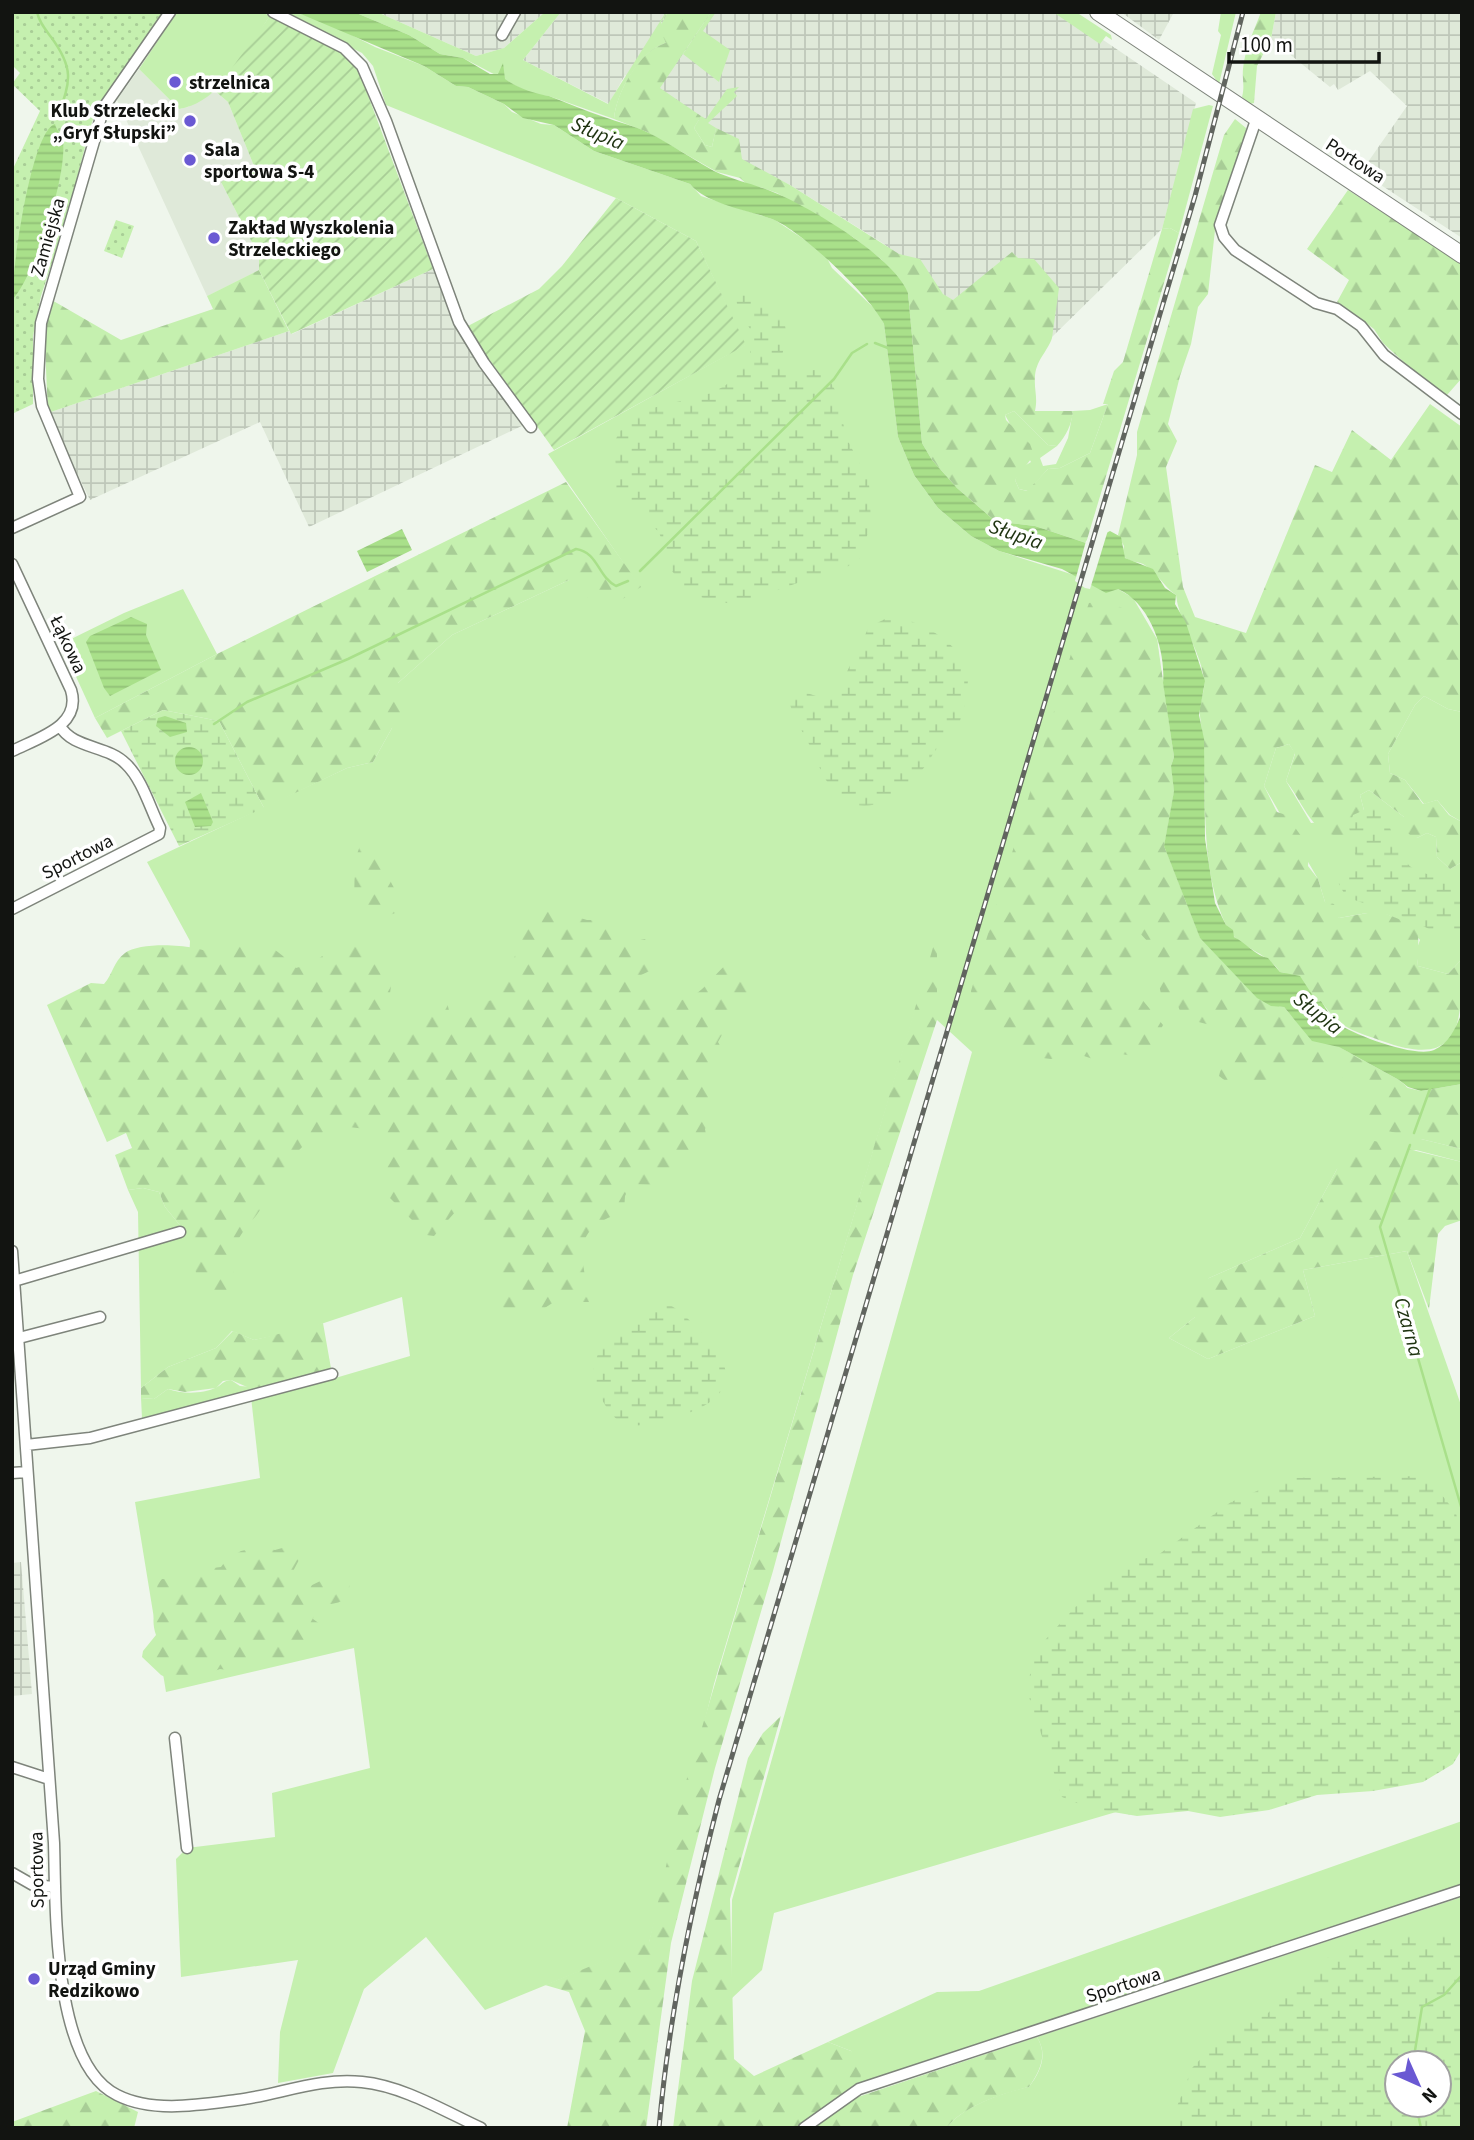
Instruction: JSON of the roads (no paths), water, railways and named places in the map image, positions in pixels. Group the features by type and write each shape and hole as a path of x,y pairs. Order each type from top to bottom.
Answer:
{"main road":[{"name":"Portowa","path":"1098,12 1462,255"}],"street":[{"name":"Zamiejska","path":"12,528 80,497 42,406 38,379 41,323 104,107 170,12"},
{"path":"273,12 344,48 362,66 386,121 459,322 484,363 531,427"},
{"path":"502,35 514,12"},
{"path":"1256,120 1220,225 1224,237 1235,250 1315,303 1338,309 1361,326 1384,355 1462,414"},
{"name":"Łąkowa","path":"12,565 73,698 72,713 60,726"},
{"path":"12,751 60,726"},
{"name":"Sportowa","path":"12,909 159,834 160,828 125,762 112,753 66,736 60,726"},
{"path":"14,1281 180,1232"},
{"name":"Sportowa","path":"12,1251 49,1779 57,1942 78,2047 91,2075 118,2096 159,2106 203,2104 330,2083 362,2082 386,2087 481,2128"},
{"path":"19,1338 100,1317"},
{"path":"26,1445 90,1438 332,1374"},
{"path":"12,1473 27,1472"},
{"path":"175,1738 187,1848"},
{"path":"12,1767 49,1779"},
{"path":"12,1873 33,1885 54,1887"},
{"name":"Sportowa","path":"804,2128 859,2089 1462,1890"}],"water":[{"name":"Słupia","path":"296,12 354,12 409,35 440,54 463,58 490,74 498,74 503,63 505,79 516,85 644,131 714,171 789,199 849,234 886,264 908,293 922,443 932,460 957,488 995,521 1035,526 1086,543 1110,531 1121,537 1125,558 1153,569 1165,588 1176,595 1175,604 1186,623 1205,681 1199,715 1204,739 1205,839 1215,903 1226,925 1233,930 1234,937 1259,955 1268,958 1280,972 1300,976 1317,1002 1321,1001 1337,1023 1385,1044 1413,1051 1434,1050 1448,1039 1462,1012 1462,1084 1421,1091 1408,1087 1339,1047 1312,1041 1284,1007 1271,1006 1257,998 1200,938 1164,846 1174,791 1171,766 1174,757 1163,683 1162,656 1159,642 1147,616 1139,605 1118,589 1106,593 1062,569 999,551 971,536 938,508 914,475 898,437 884,324 877,312 834,265 800,236 772,219 706,197 690,184 594,151 554,125 523,118 504,104 468,87 456,86 424,66"},
{"path":"55,124 63,142 63,158 55,201 30,270 12,300 19,234 31,175 46,132"},
{"path":"402,529 412,550 367,572 357,551"},
{"path":"131,617 147,624 146,635 161,670 110,696 104,688 86,642 90,636"},
{"path":"165,716 186,723 187,732 170,737 156,726 158,718"},
{"path":"189,747 199,751 203,761 199,771 189,775 179,771 175,761 179,751"},
{"path":"201,793 213,822 211,826 195,827 185,802"}],"waterway":[{"path":"37,12 67,66 68,84 58,115"},
{"path":"875,343 888,348"},
{"path":"640,571 834,379 852,353 867,344"},
{"path":"214,724 247,702 348,659 576,549 589,555 605,577 616,586 628,581"},
{"name":"Czarna","path":"1414,1133 1431,1086"},
{"name":"Czarna","path":"1410,1145 1380,1227 1462,1510"},
{"name":"Czarna","path":"1415,2049 1422,2007 1444,1995 1462,1975"},
{"name":"Czarna","path":"1419,2119 1421,2128"}],"railway":[{"path":"659,2128 682,1963 719,1800 1195,196 1243,12"}],"place":[{"name":"strzelnica","path":"175,82"},
{"name":"Klub Strzelecki „Gryf Słupski”","path":"190,121"},
{"name":"Sala sportowa S-4","path":"190,160"},
{"name":"Zakład Wyszkolenia Strzeleckiego","path":"214,238"},
{"name":"Urząd Gminy Redzikowo","path":"34,1979"}]}
